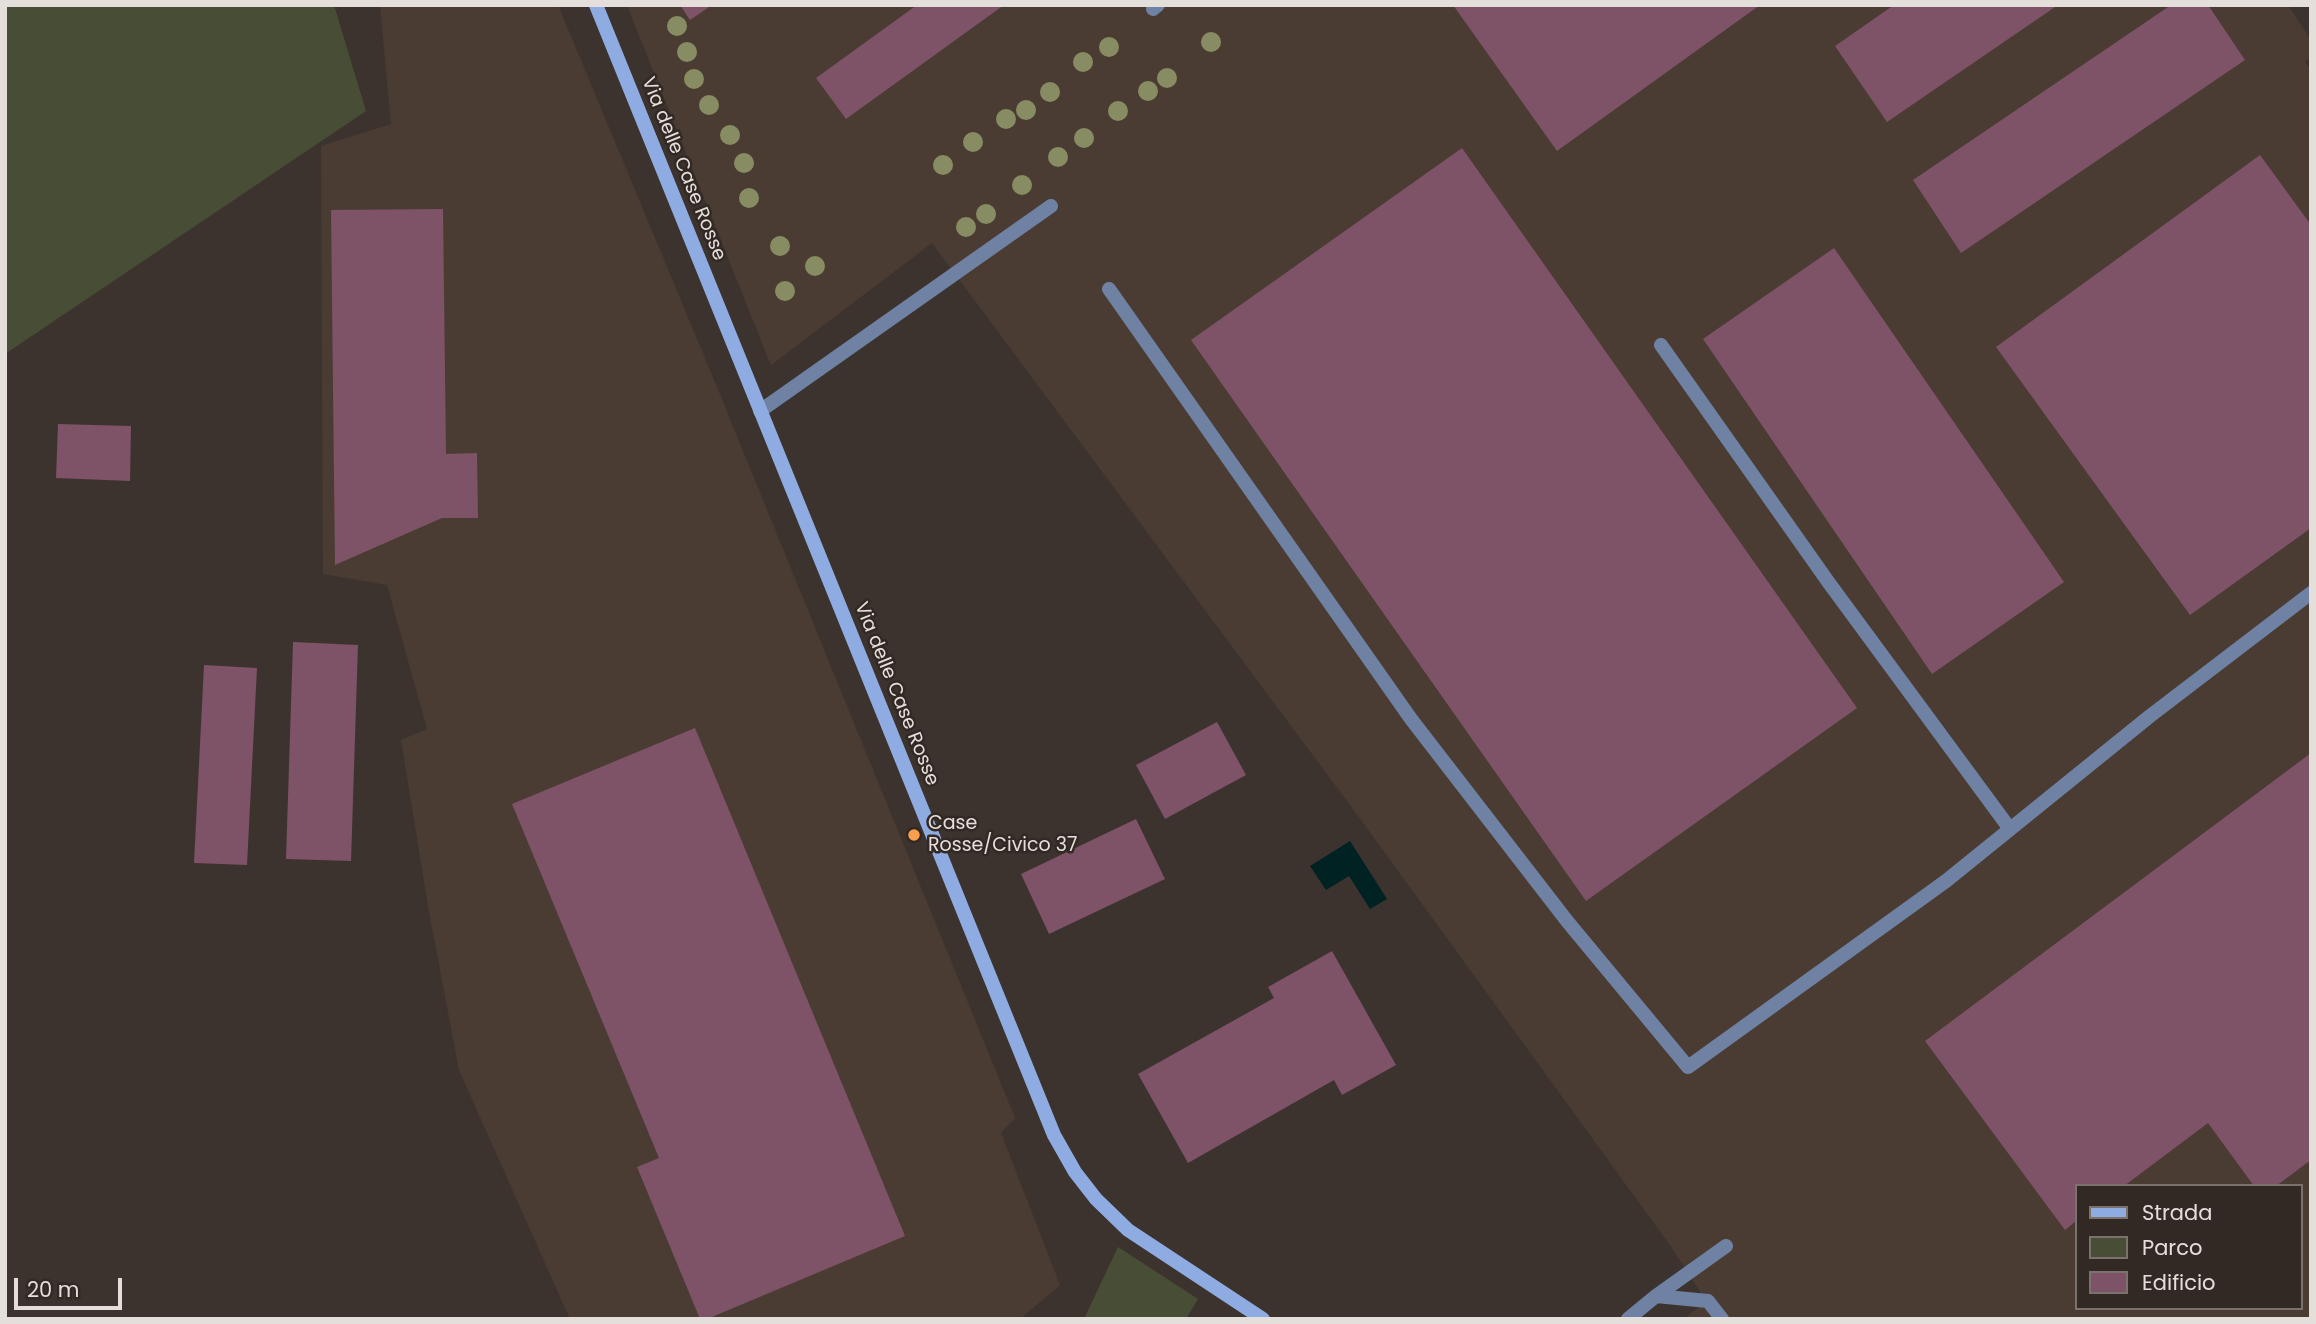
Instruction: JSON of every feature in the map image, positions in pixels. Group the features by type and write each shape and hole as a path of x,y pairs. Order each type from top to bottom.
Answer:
{"street":[{"name":"Via delle Case Rosse","path":"596,5 1054,1135 1074,1172 1096,1199 1128,1230 1263,1319"}],"lane":[{"path":"761,411 1051,206"},
{"path":"1109,289 1411,719 1567,921 1688,1067 1946,881 2150,716 2311,593"},
{"path":"1661,345 1829,583 2010,829"},
{"path":"1628,1319 1726,1247"},
{"path":"1656,1296 1708,1301 1722,1319"}],"shaded area":[{"path":"380,5 558,5 1015,1118 1001,1133 1060,1285 1020,1319 570,1319 459,1070 429,912 401,740 427,729 387,585 323,574 321,146 391,124"},
{"path":"627,5 2288,5 2311,40 2311,57 2305,62 2311,71 2311,1319 1684,1319 1706,1301 1672,1248 1364,824 932,243 771,365"}],"green space":[{"path":"5,5 334,5 366,111 5,354"},
{"path":"1118,1247 1198,1299 1186,1319 1084,1319"}],"water":[{"path":"1350,841 1387,899 1370,909 1349,876 1326,890 1310,866"}],"building":[{"path":"680,5 712,5 690,20"},
{"path":"917,5 1004,5 846,119 816,78"},
{"path":"1453,5 1760,5 1557,151"},
{"path":"1894,5 2058,5 1887,122 1835,46"},
{"path":"2171,5 2208,5 2245,60 1961,253 1913,180"},
{"path":"1462,148 1857,708 1586,901 1191,340"},
{"path":"2260,155 2311,225 2311,528 2190,615 1996,347"},
{"path":"443,209 446,454 477,453 478,518 442,518 335,565 331,210"},
{"path":"1834,248 2064,582 1932,674 1703,339"},
{"path":"58,424 131,426 130,481 56,478"},
{"path":"293,642 358,645 351,861 286,859"},
{"path":"204,665 257,668 247,865 194,863"},
{"path":"1217,722 1246,775 1165,819 1136,765"},
{"path":"695,728 905,1236 707,1319 700,1319 637,1167 659,1158 512,804"},
{"path":"2311,753 2311,1160 2279,1184 2253,1184 2208,1123 2127,1184 2074,1184 2074,1223 2065,1230 1925,1041"},
{"path":"1136,819 1165,879 1049,934 1021,874"},
{"path":"1332,951 1396,1065 1342,1095 1334,1080 1188,1163 1138,1074 1274,998 1268,987"}],"place":[{"name":"Case Rosse/Civico 37","path":"914,835"}]}
